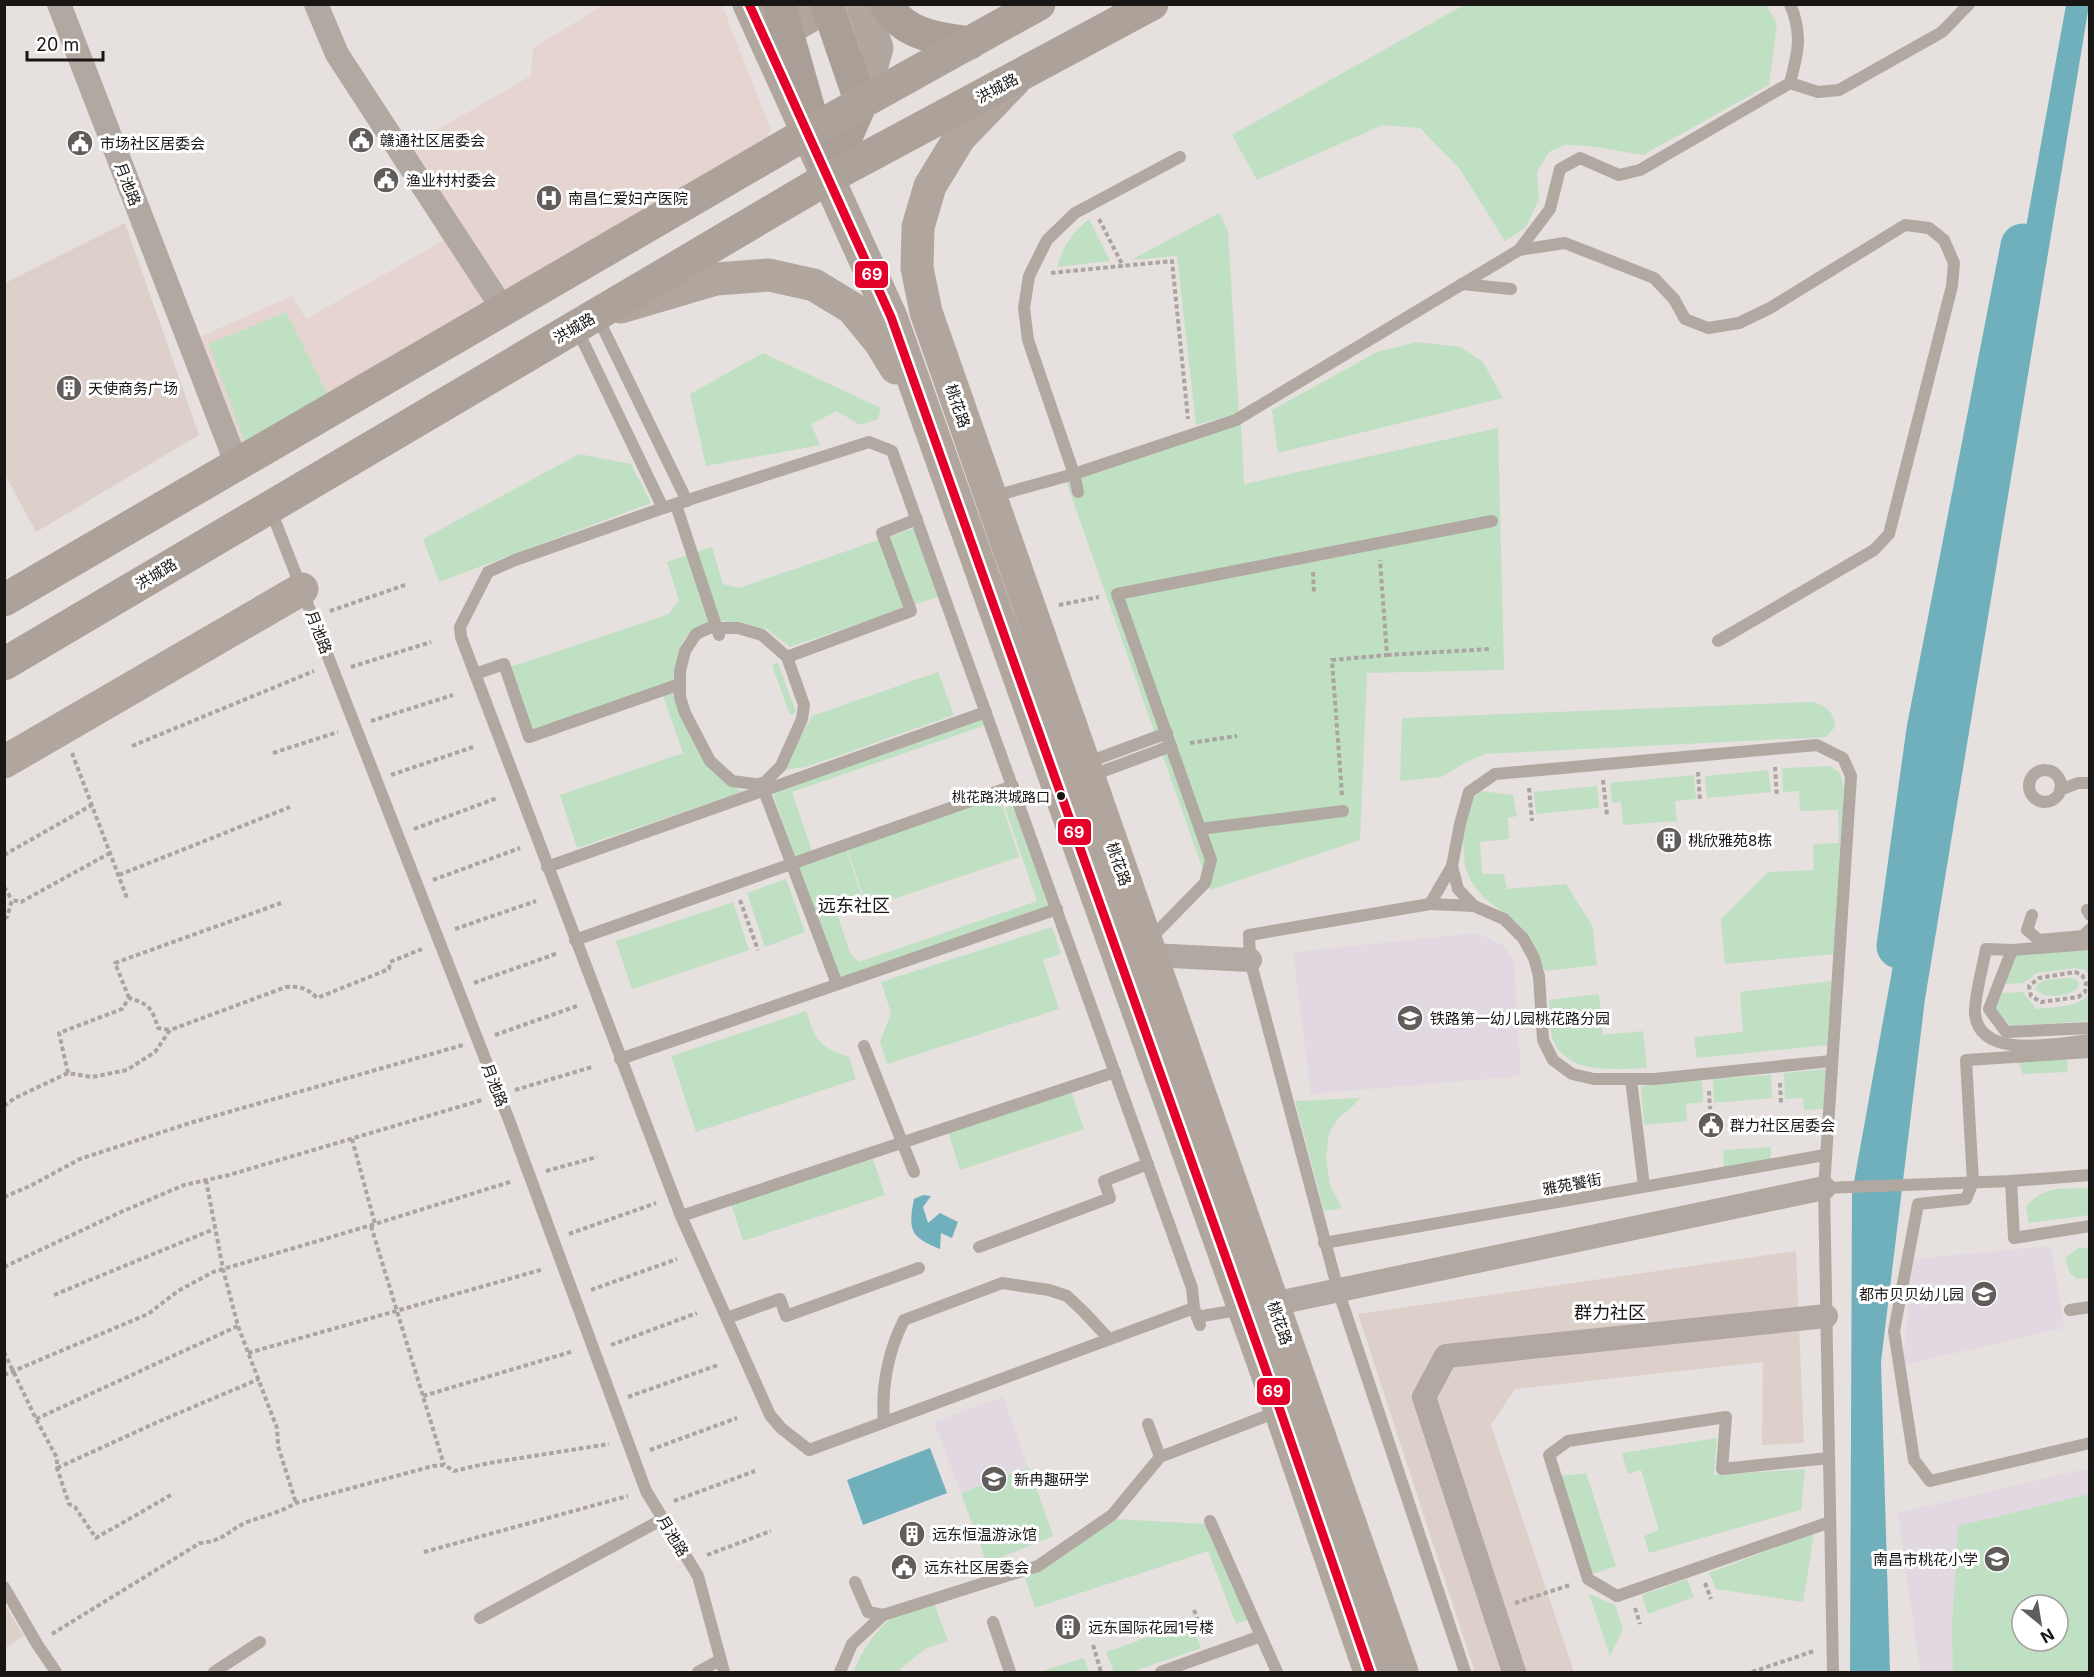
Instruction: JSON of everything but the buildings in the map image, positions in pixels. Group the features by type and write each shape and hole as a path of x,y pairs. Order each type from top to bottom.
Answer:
{"highway":[{"path":"4,600 811,131 1039,4"},
{"name":"洪城路","path":"4,664 828,178 1152,4"}],"main road":[{"path":"748,4 811,131"},
{"path":"828,178 861,103 877,48 862,4"},
{"path":"886,4 894,18 926,36 970,43"},
{"path":"828,178 811,131 782,17 827,5 861,103"},
{"name":"桃花路","path":"1019,76 960,137 930,186 918,227 917,268 926,312 1149,949 1259,1306 1280,1410 1370,1672"},
{"name":"桃花路","path":"828,178 891,317 927,419 1259,1306 1402,1672"},
{"path":"586,321 716,279 769,275 814,285 852,308 880,342 927,419"},
{"path":"4,762 62,728 307,602"}],"street":[{"name":"月池路","path":"59,4 237,465"},
{"path":"316,4 337,54 503,309"},
{"path":"1149,949 1250,960"},
{"path":"1259,1306 1824,1188"},
{"path":"1514,1672 1424,1397 1446,1356 1826,1316"}],"lane":[{"path":"990,497 1074,474 1236,420 1519,250 1550,209 1560,169 1580,158 1619,175 1640,170 1790,83 1797,56 1798,22 1790,4"},
{"path":"1790,83 1818,92 1839,90 1942,32 1969,4"},
{"path":"1078,492 1074,474 1028,340 1024,308 1029,276 1047,240 1075,213 1180,157"},
{"path":"1519,250 1565,243 1653,278 1674,299 1685,319 1708,328 1739,323 1770,308 1905,225 1929,228 1944,240 1954,263 1952,286 1889,534 1874,550 1718,641"},
{"path":"1462,284 1511,290"},
{"path":"586,321 675,504"},
{"path":"586,321 675,504 718,632"},
{"path":"1197,1317 1192,1288 892,451 869,442 675,504 515,560 488,572 460,627 461,637 681,1216 770,1415 781,1428 809,1450 1109,1339 1197,1317 1259,1306"},
{"name":"月池路","path":"270,507 499,1095 646,1491 698,1576 724,1672"},
{"path":"788,657 911,611 882,532 917,519"},
{"path":"1149,949 1205,883 1211,860 1117,594 1492,520"},
{"path":"709,628 718,632 738,628 762,635 788,657 804,705 802,719 781,766 762,785 732,781 710,761 680,697 680,671 685,651 696,634 709,628"},
{"path":"475,674 504,664 529,737 680,684"},
{"path":"547,867 762,785 986,712"},
{"path":"1086,770 1167,733"},
{"path":"1430,904 1452,866 1469,792 1495,774 1817,745 1843,758 1851,776 1824,1188 1833,1672"},
{"path":"1086,770 1171,746"},
{"path":"2060,790 2078,783 2090,783"},
{"path":"762,785 837,984"},
{"path":"576,940 1013,786"},
{"path":"1200,829 1343,811"},
{"path":"1452,866 1458,889 1474,906"},
{"path":"1465,1672 1324,1243 1250,960 1249,935 1430,904 1474,906 1504,919 1522,938 1534,958 1539,976 1543,1040 1553,1060 1572,1074 1594,1079 1654,1079 1831,1061"},
{"path":"620,1059 1057,909"},
{"path":"2032,915 2027,930 2039,940 2088,937"},
{"path":"2088,937 2012,950 1986,949 1975,1012 1978,1027 1987,1037 2005,1045 2022,1046 2090,1040"},
{"path":"2012,950 1989,1009 2006,1032 2090,1028"},
{"path":"864,1046 915,1172"},
{"path":"2090,1052 1966,1060 1966,1199 1918,1204 1894,1331 1914,1460 1930,1481 2090,1443"},
{"path":"681,1216 1115,1072"},
{"path":"1631,1079 1644,1186"},
{"name":"雅苑饕街","path":"1324,1243 1825,1155"},
{"path":"979,1247 1110,1198 1104,1181 1148,1164"},
{"path":"1824,1188 2011,1181 2090,1175"},
{"path":"2011,1181 2014,1238 2090,1226"},
{"path":"727,1318 780,1299 786,1316 919,1268"},
{"path":"884,1422 883,1407 893,1341 904,1320 1002,1283 1049,1290 1067,1296 1109,1339"},
{"path":"2070,1310 2090,1306"},
{"path":"840,1672 852,1644 883,1615 1038,1566 1112,1515 1160,1457 1280,1410"},
{"path":"1829,1458 1722,1469 1726,1417 1568,1440 1549,1455 1588,1579 1617,1596 1830,1522"},
{"path":"1148,1424 1160,1457"},
{"path":"480,1618 663,1519"},
{"path":"1210,1521 1277,1672"},
{"path":"855,1582 868,1612 883,1615"},
{"path":"4,1587 56,1672"},
{"path":"993,1622 1010,1672"},
{"path":"1161,1672 1261,1636"},
{"path":"214,1672 260,1642"},
{"path":"698,1672 720,1660"}],"path":[{"path":"1092,205 1123,266"},
{"path":"1029,276 1172,261 1189,435"},
{"path":"1379,543 1387,656"},
{"path":"307,602 322,614 405,585"},
{"path":"1030,611 1117,594"},
{"path":"132,746 333,668 431,642"},
{"path":"1343,811 1332,660 1490,649"},
{"path":"62,728 128,898"},
{"path":"1171,746 1237,736"},
{"path":"376,780 473,747"},
{"path":"1773,749 1777,797"},
{"path":"1696,756 1700,801"},
{"path":"1601,764 1607,815"},
{"path":"1528,771 1532,820"},
{"path":"398,835 497,798"},
{"path":"4,855 92,805"},
{"path":"119,875 290,807"},
{"path":"418,886 520,848"},
{"path":"4,887 12,900 21,902 110,853"},
{"path":"734,884 758,950"},
{"path":"4,918 7,917 12,900"},
{"path":"129,998 153,1010 158,1028 170,1030 286,987 300,986 317,998 389,969 390,962 438,939 536,901"},
{"path":"129,998 116,963 281,903"},
{"path":"458,989 558,953"},
{"path":"2075,972 2082,975 2088,983 2085,992 2078,997 2041,1002 2031,996 2029,987 2039,978 2075,972"},
{"path":"68,1073 59,1033 122,1009 129,998"},
{"path":"4,1197 80,1159 190,1123 478,1041 577,1006"},
{"path":"4,1106 15,1098 68,1073 92,1077 127,1070 155,1052 170,1030"},
{"path":"4,1268 121,1212 184,1185 352,1139 592,1067"},
{"path":"352,1139 397,1311 444,1465 454,1472 489,1463 627,1440"},
{"path":"4,1375 148,1314 178,1291 223,1269 373,1225 529,1175 597,1157"},
{"path":"206,1180 214,1229 238,1326 277,1428 278,1446 296,1503"},
{"path":"553,1240 656,1203"},
{"path":"54,1295 214,1229"},
{"path":"574,1296 677,1259"},
{"path":"248,1353 562,1263"},
{"path":"423,1396 593,1348 697,1313"},
{"path":"36,1419 238,1326"},
{"path":"4,1352 57,1458 57,1468 69,1504 75,1507 96,1538 171,1494"},
{"path":"614,1403 718,1365"},
{"path":"57,1468 160,1420 258,1379"},
{"path":"633,1456 737,1418"},
{"path":"37,1644 200,1543 223,1538 244,1523 296,1503 444,1465"},
{"path":"656,1508 755,1471"},
{"path":"424,1552 646,1491"},
{"path":"698,1576 700,1558 771,1531"},
{"path":"1493,1610 1588,1579"},
{"path":"1194,1610 1210,1655"},
{"path":"1752,1672 1833,1644"},
{"path":"1093,1645 1101,1672"}],"shaded area":[{"name":"南昌仁爱妇产医院","path":"604,5 722,5 771,130 756,153 240,457 193,340 292,296 306,319 443,241 394,155 531,76 533,48"},
{"name":"天使商务广场","path":"125,223 199,435 36,532 5,475 5,283"},
{"name":"铁路第一幼儿园桃花路分园","path":"1477,933 1503,945 1514,960 1521,1076 1311,1094 1293,952"},
{"name":"都市贝贝幼儿园","path":"2051,1246 2064,1328 1903,1365 1913,1259"},
{"path":"1796,1251 1804,1443 1762,1445 1763,1362 1515,1389 1491,1425 1574,1672 1475,1672 1358,1314"},
{"name":"新冉趣研学","path":"1003,1397 1053,1536 992,1561 985,1558 934,1422"},
{"name":"南昌市桃花小学","path":"2089,1468 2089,1672 1920,1672 1898,1513"},
{"path":"4,1604 24,1636 5,1648 4,1648"}],"green space":[{"path":"1464,5 1766,5 1777,24 1769,85 1643,155 1590,146 1564,145 1549,152 1537,172 1539,199 1526,227 1505,241 1459,168 1420,128 1383,125 1257,180 1232,135"},
{"path":"1219,213 1228,231 1239,413 1196,425 1177,256 1131,260"},
{"path":"1089,219 1110,261 1057,267 1069,240"},
{"path":"286,312 331,401 245,443 209,344"},
{"path":"1417,342 1460,347 1483,362 1503,398 1278,453 1272,410 1377,352"},
{"path":"763,353 881,408 878,419 860,425 837,411 811,424 820,445 706,466 690,394"},
{"path":"1241,423 1244,484 1498,428 1504,670 1367,673 1360,840 1210,890 1066,481"},
{"path":"579,454 631,464 651,503 439,582 423,539"},
{"path":"917,527 940,596 790,647 767,629 713,619 688,634 681,644 673,675 683,716 709,767 742,792 577,848 560,795 683,753 660,687 532,734 510,667 669,614 679,601 667,562 712,547 723,584 739,588"},
{"path":"778,663 796,712 790,715 772,665"},
{"path":"938,672 954,715 806,767 783,770 812,716"},
{"path":"1813,702 1826,708 1833,717 1835,727 1826,737 1485,754 1441,777 1400,781 1402,718"},
{"path":"982,714 986,725 792,792 814,857 845,846 863,901 836,911 850,953 859,962 1037,901 1005,808 1018,804 1053,908 837,981 771,788"},
{"path":"1830,766 1840,773 1844,787 1835,954 1725,964 1721,919 1768,872 1814,870 1813,844 1839,843 1838,810 1800,811 1799,791 1783,792 1782,768"},
{"path":"1768,770 1771,792 1707,798 1705,776"},
{"path":"1694,775 1696,799 1675,801 1677,821 1623,825 1621,802 1612,803 1610,783"},
{"path":"1597,786 1599,808 1536,814 1534,792"},
{"path":"1481,791 1513,795 1517,816 1508,818 1509,839 1480,842 1482,874 1504,874 1507,889 1566,884 1592,925 1597,965 1545,971 1526,932 1484,898 1472,883 1465,867 1462,834 1471,800"},
{"path":"999,795 1019,857 867,908 846,846"},
{"path":"786,879 805,932 765,947 747,893"},
{"path":"733,902 749,950 632,989 616,941"},
{"path":"1052,927 1061,954 1043,960 1059,1009 887,1064 880,1042 891,1013 881,982"},
{"path":"2089,951 2089,976 2085,970 2075,968 2037,973 2023,983 2004,984 2015,954"},
{"path":"2072,978 2078,981 2079,986 2065,995 2044,995 2035,989 2041,982"},
{"path":"1832,981 1827,1045 1697,1058 1694,1037 1743,1032 1740,992"},
{"path":"2023,992 2036,1009 2072,1004 2089,994 2089,1021 2011,1026 1995,1008 2002,993"},
{"path":"1599,994 1603,1035 1643,1031 1647,1068 1590,1067 1566,1057 1557,1047 1551,1033 1549,1000"},
{"path":"806,1011 816,1036 824,1046 849,1057 856,1079 696,1132 671,1056"},
{"path":"2067,1058 2068,1072 2023,1074 2018,1061"},
{"path":"1826,1069 1823,1109 1804,1110 1803,1098 1785,1099 1784,1073"},
{"path":"1771,1075 1772,1098 1714,1103 1713,1079"},
{"path":"1702,1080 1703,1102 1686,1104 1687,1121 1644,1125 1641,1086"},
{"path":"1071,1091 1084,1129 960,1170 948,1131"},
{"path":"1361,1098 1337,1120 1329,1133 1326,1157 1330,1186 1342,1208 1324,1211 1295,1101"},
{"path":"1771,1147 1771,1160 1724,1168 1723,1150"},
{"path":"873,1159 885,1195 743,1241 731,1204"},
{"path":"2089,1188 2089,1215 2029,1223 2026,1207 2040,1195 2055,1190"},
{"path":"2078,1248 2089,1248 2089,1278 2077,1279 2070,1273 2065,1258"},
{"path":"1717,1438 1714,1475 1805,1469 1801,1510 1649,1553 1644,1536 1659,1530 1641,1470 1628,1474 1622,1453"},
{"path":"1029,1467 1053,1536 992,1561 985,1558 961,1493"},
{"path":"1586,1473 1616,1566 1592,1574 1561,1476"},
{"path":"2089,1494 2089,1672 1953,1672 1952,1626 1958,1526"},
{"path":"1115,1519 1205,1524 1249,1619 1236,1624 1208,1551 1035,1608 1025,1577"},
{"path":"1814,1533 1803,1602 1716,1589 1709,1573"},
{"path":"1687,1579 1694,1597 1648,1614 1642,1595"},
{"path":"1589,1594 1615,1605 1623,1629 1610,1656"},
{"path":"934,1603 948,1641 927,1648 900,1669 900,1672 854,1672 870,1642 888,1621"},
{"path":"1191,1622 1201,1648 1132,1672 1114,1672 1106,1652"},
{"path":"1084,1658 1089,1672 1039,1672"}],"water":[{"path":"2066,5 2089,5 1925,999 1881,1362 1890,1672 1850,1672 1852,1193"},
{"path":"923,1195 931,1196 923,1207 928,1223 940,1213 958,1222 952,1238 941,1233 940,1249 922,1240 913,1231 911,1218 914,1199"},
{"path":"930,1448 947,1493 863,1525 847,1480"}],"waterway":[{"path":"1899,946 1929,730 2023,246"}],"transit line":[{"name":"69","path":"749,4 891,317 1280,1410 1370,1672"}],"place":[{"name":"赣通社区居委会","path":"361,140"},
{"name":"市场社区居委会","path":"80,143"},
{"name":"渔业村村委会","path":"386,180"},
{"name":"南昌仁爱妇产医院","path":"549,198"},
{"name":"天使商务广场","path":"69,388"},
{"name":"桃花路洪城路口","path":"1061,796"},
{"name":"桃欣雅苑8栋","path":"1669,840"},
{"name":"铁路第一幼儿园桃花路分园","path":"1410,1018"},
{"name":"群力社区居委会","path":"1711,1125"},
{"name":"都市贝贝幼儿园","path":"1984,1294"},
{"name":"新冉趣研学","path":"994,1479"},
{"name":"远东恒温游泳馆","path":"912,1534"},
{"name":"南昌市桃花小学","path":"1997,1559"},
{"name":"远东社区居委会","path":"904,1567"},
{"name":"远东国际花园1号楼","path":"1068,1627"}],"district":[{"name":"远东社区","path":"854,905"},
{"name":"群力社区","path":"1610,1312"}]}
